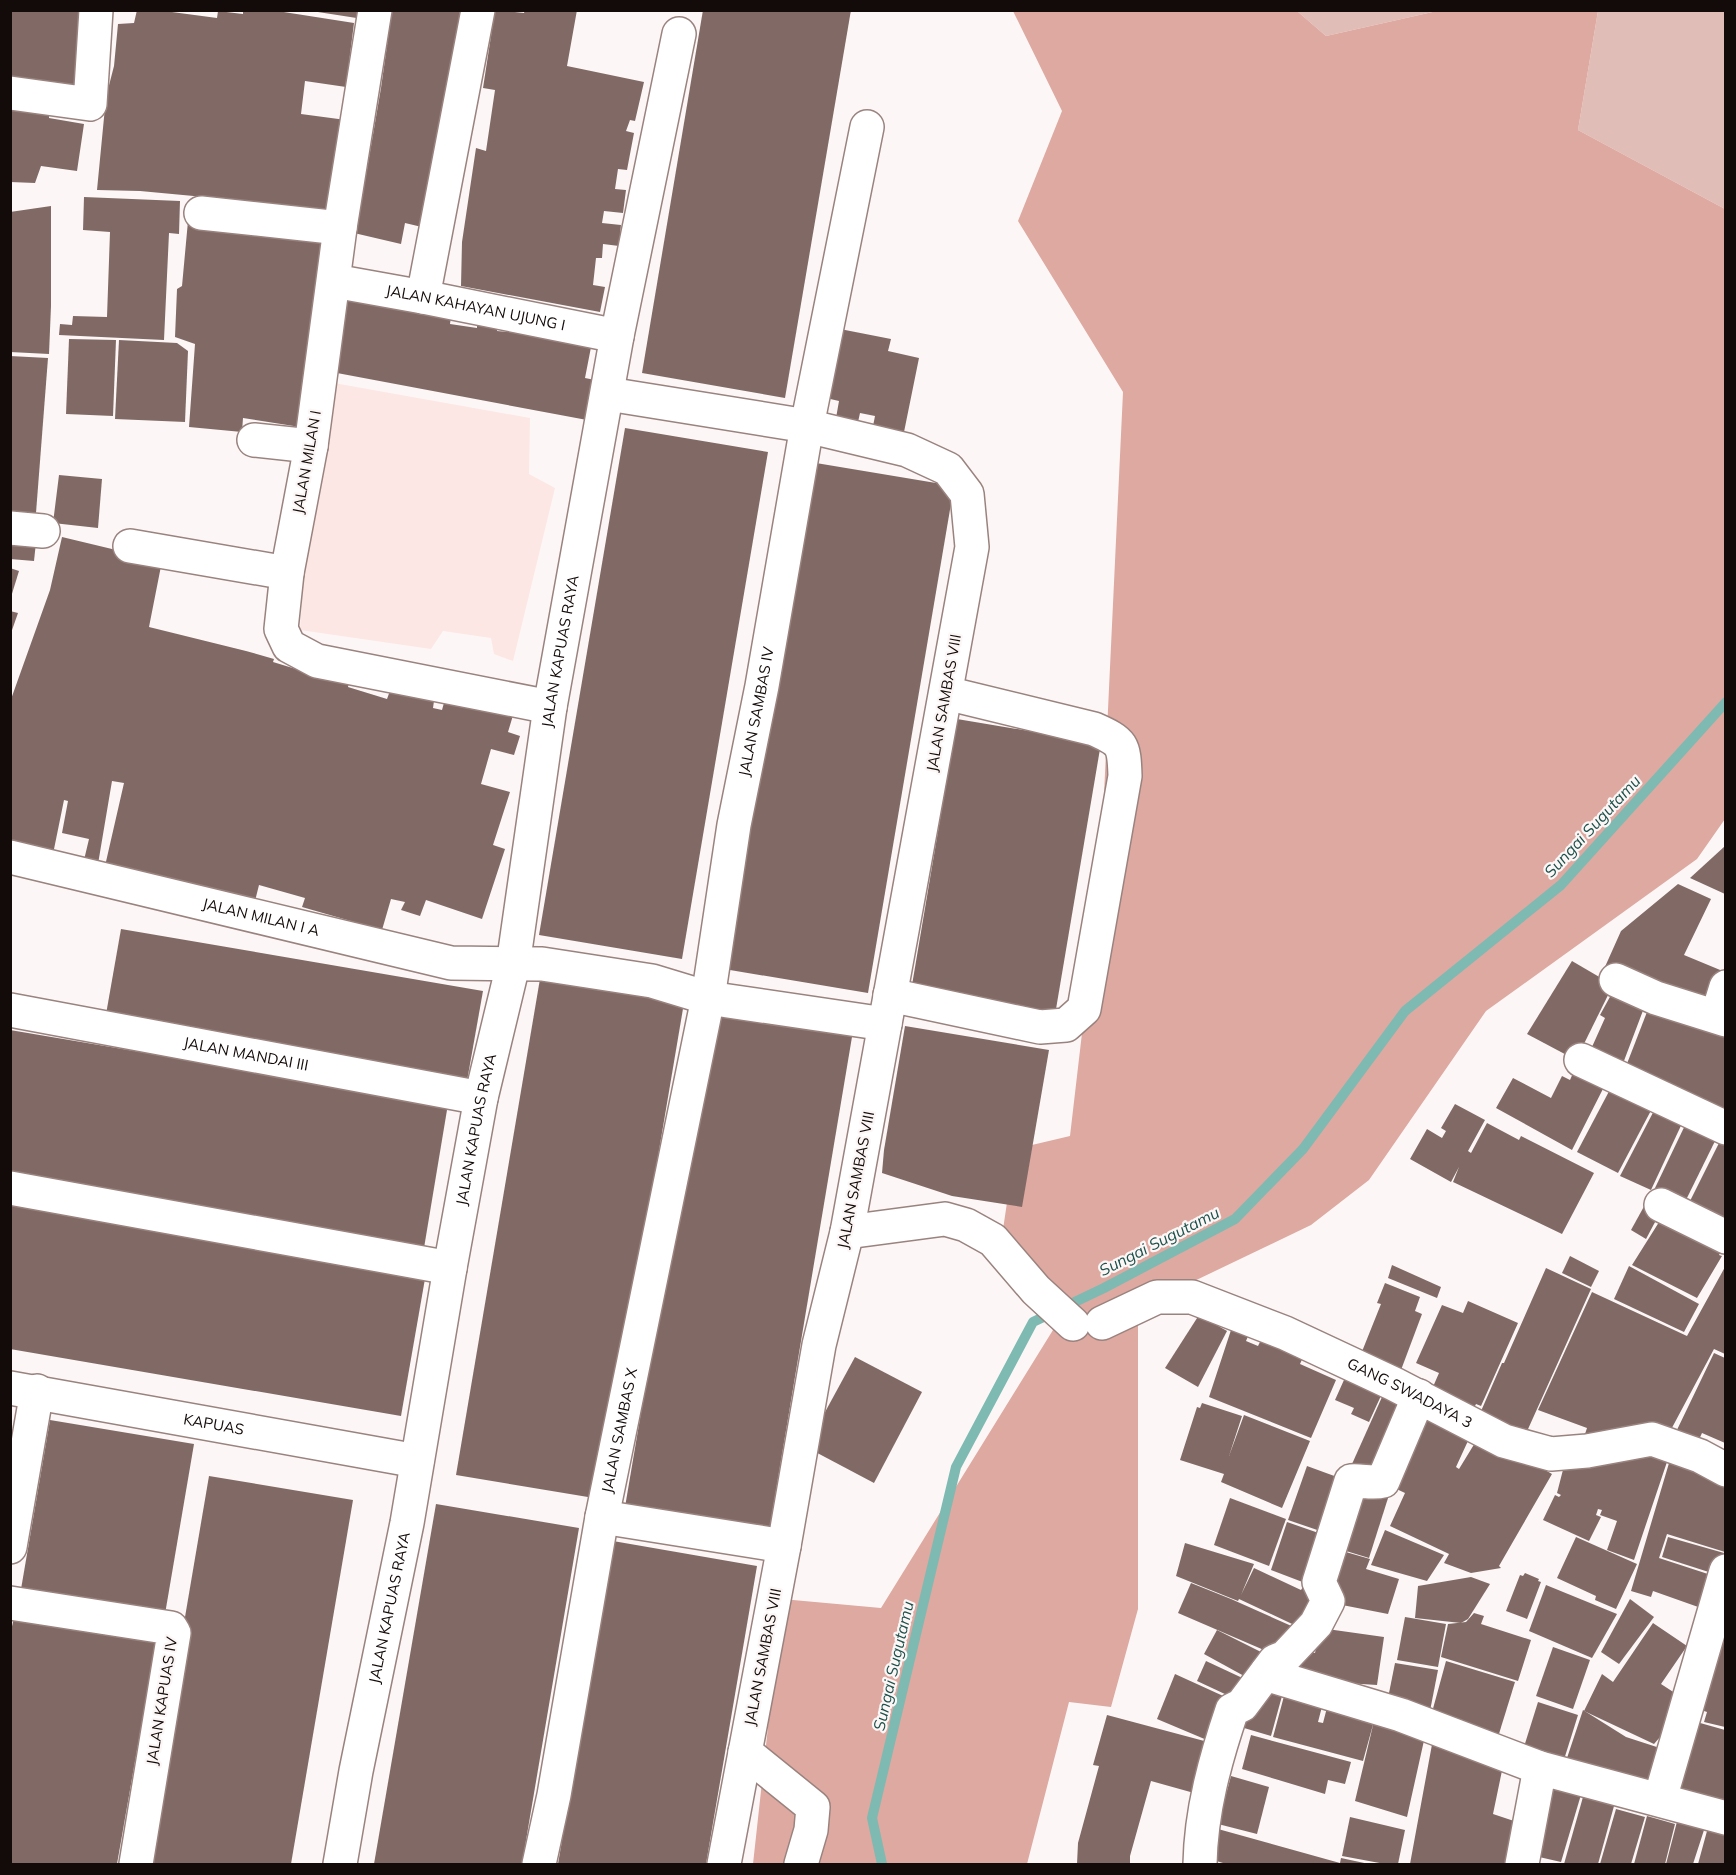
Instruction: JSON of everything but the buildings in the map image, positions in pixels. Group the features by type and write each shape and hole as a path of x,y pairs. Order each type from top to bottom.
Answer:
{"street":[{"path":"10,93 90,104 96,10"},
{"name":"JALAN MILAN I","path":"375,10 340,228 311,446 287,573 281,629 289,646 317,661 550,707"},
{"path":"423,297 478,10"},
{"name":"JALAN KAPUAS RAYA","path":"340,1864 356,1771 407,1523 481,1098 513,964 550,707 617,336 679,34"},
{"name":"JALAN SAMBAS IV","path":"708,998 734,825 762,686 807,426 867,127"},
{"path":"201,213 340,228"},
{"name":"JALAN KAHAYAN UJUNG I","path":"334,281 617,336"},
{"path":"608,394 807,426"},
{"name":"JALAN SAMBAS VIII","path":"724,1864 819,1345 847,1232 972,547 967,494 948,469 906,450 807,426"},
{"path":"254,440 311,446"},
{"path":"10,528 43,531"},
{"path":"130,546 287,573"},
{"name":"JALAN MILAN I A","path":"10,857 451,963 542,964 652,981 708,998 888,1009 1040,1027 1066,1025 1084,1009 1125,776 1124,752 1116,739 1094,729 946,693"},
{"path":"1616,980 1656,998 1722,1008"},
{"name":"JALAN SAMBAS X","path":"539,1864 554,1796 602,1516 708,998"},
{"name":"JALAN MANDAI III","path":"10,1010 481,1098"},
{"path":"1581,1060 1725,1128"},
{"path":"10,1188 450,1268"},
{"path":"1661,1204 1725,1237"},
{"name":"GANG SWADAYA 3","path":"847,1232 945,1219 966,1225 993,1240 1036,1290 1087,1324 1157,1297 1192,1297 1285,1333 1419,1396 1504,1441 1551,1454 1587,1451 1652,1439 1700,1456 1725,1470"},
{"path":"10,1547 24,1390"},
{"name":"KAPUAS","path":"24,1390 417,1461"},
{"path":"1200,1864 1201,1836 1210,1786 1220,1744 1232,1710 1242,1705 1275,1661 1286,1657 1316,1624 1328,1601 1319,1582 1351,1481 1375,1484 1383,1481 1419,1396"},
{"path":"602,1516 784,1546"},
{"path":"1660,1799 1725,1571"},
{"name":"JALAN KAPUAS IV","path":"10,1603 171,1628 174,1633 136,1864"},
{"path":"1267,1672 1401,1715 1540,1768 1725,1818"},
{"path":"745,1752 813,1807 811,1830 801,1864"},
{"path":"1522,1864 1540,1768"}],"shaded area":[{"path":"1013,11 1297,11 1326,36 1437,11 1598,11 1578,130 1725,209 1725,819 1697,859 1486,1011 1369,1180 1311,1225 1138,1308 1138,1609 1111,1707 1069,1702 1027,1864 753,1864 782,1599 881,1608 1053,1330 1002,1236 1015,1149 1070,1136 1100,879 1123,392 1018,221 1062,111"},
{"path":"1297,11 1437,11 1326,36"},
{"path":"1598,11 1725,11 1725,209 1578,130"},
{"path":"334,383 530,418 529,474 555,488 513,661 494,654 491,638 443,631 431,649 300,630 304,566"}],"waterway":[{"name":"Sungai Sugutamu","path":"882,1864 872,1818 956,1467 1033,1322 1104,1288 1235,1219 1303,1149 1405,1011 1561,885 1726,702"}]}
